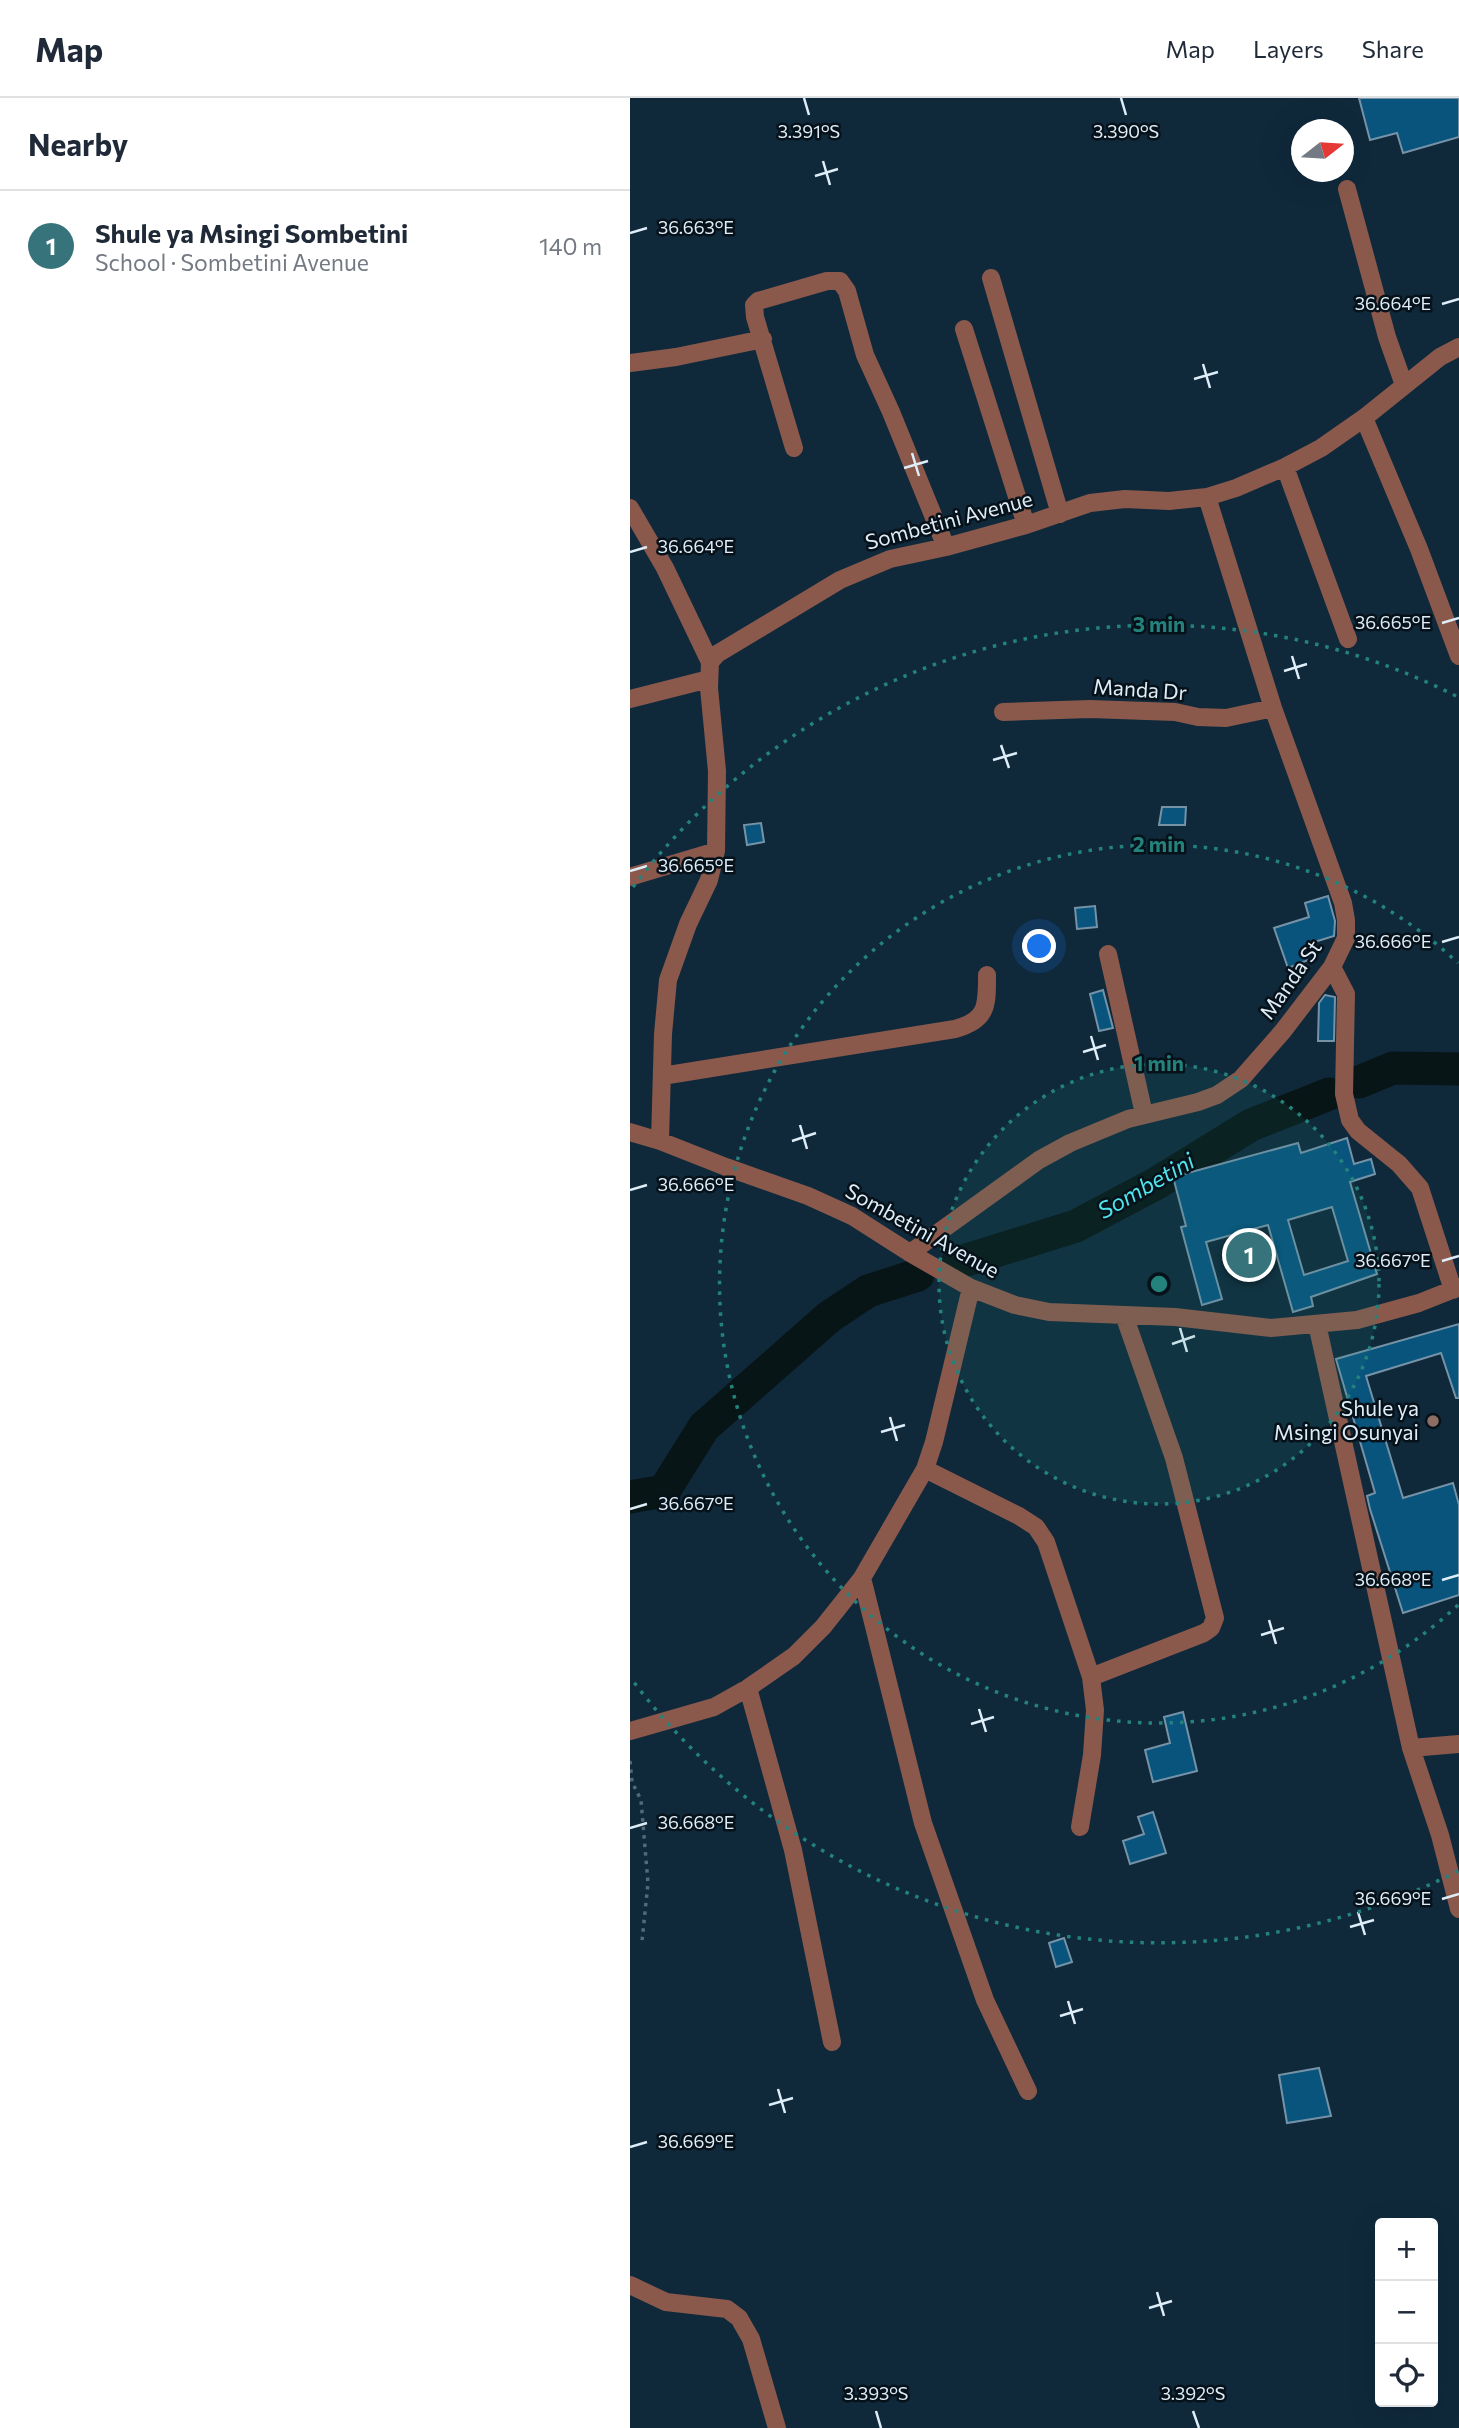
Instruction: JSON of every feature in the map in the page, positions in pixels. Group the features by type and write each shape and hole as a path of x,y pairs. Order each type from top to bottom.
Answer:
{"street":[{"path":"1348,189 1387,337 1404,385"},
{"path":"991,278 1060,514"},
{"path":"794,448 754,305 758,301 827,281 840,281 844,285 865,355 946,547"},
{"path":"964,329 1026,525"},
{"path":"630,363 677,357 763,339"},
{"name":"Sombetini Avenue","path":"709,671 725,647 862,568 1026,525 1090,503 1207,497 1285,467 1321,448 1364,418 1440,357 1459,347"},
{"path":"1364,418 1419,549 1459,656"},
{"path":"1285,467 1348,639"},
{"name":"Manda St","path":"909,1253 1039,1160 1070,1143 1144,1114 1217,1095 1241,1079 1283,1031 1332,967 1346,938 1343,903 1273,708 1207,497"},
{"path":"630,508 683,603 709,671 718,771 716,851 709,880 688,924 668,980 660,1141"},
{"path":"630,699 709,671"},
{"name":"Manda Dr","path":"1003,712 1102,709 1175,712 1226,719 1273,708"},
{"path":"630,877 716,851"},
{"path":"1108,954 1144,1114"},
{"path":"1332,967 1346,994 1344,1094 1350,1120 1358,1131 1412,1177 1420,1188 1456,1288"},
{"path":"662,1076 955,1030 971,1024 982,1014 987,1002 987,975"},
{"name":"Sombetini Avenue","path":"630,1132 808,1196 852,1216 909,1253 971,1288 1015,1305 1049,1312 1175,1317 1271,1328 1357,1320 1419,1303 1456,1288"},
{"path":"630,1731 714,1707 748,1688 794,1656 823,1627 862,1578 925,1469 971,1288"},
{"path":"1091,1677 1204,1633 1211,1628 1215,1618 1174,1458 1124,1315"},
{"path":"1317,1324 1410,1748 1440,1835 1459,1909"},
{"path":"925,1469 1036,1527 1052,1558 1091,1677 1095,1710 1092,1755 1080,1827"},
{"path":"862,1578 923,1823 985,2000 1028,2091"},
{"path":"748,1688 793,1850 832,2042"},
{"path":"1410,1748 1459,1744"},
{"path":"630,2285 666,2302 727,2309 739,2318 751,2339 777,2428"}],"path":[{"path":"630,1761 632,1782 640,1800 648,1883 642,1941"}],"building":[{"path":"1359,98 1459,98 1459,137 1403,153 1397,133 1370,140"},
{"path":"1162,807 1186,807 1185,825 1159,825"},
{"path":"761,823 764,842 747,845 744,825"},
{"path":"1328,896 1335,921 1334,936 1311,943 1316,957 1288,968 1274,928 1309,917 1305,903"},
{"path":"1095,906 1097,927 1077,929 1075,908"},
{"path":"1103,990 1113,1028 1099,1031 1090,994"},
{"path":"1325,995 1335,997 1334,1041 1318,1041 1319,1003"},
{"path":"1347,1138 1354,1164 1371,1159 1375,1174 1350,1182 1377,1274 1311,1297 1313,1306 1293,1312 1268,1225 1206,1242 1222,1299 1202,1305 1181,1227 1186,1226 1173,1177 1298,1143 1301,1153","holes":["1332,1207 1348,1261 1304,1275 1288,1220"]},
{"path":"1459,1324 1459,1398 1456,1398 1441,1353 1366,1376 1403,1498 1453,1483 1459,1505 1459,1595 1403,1613 1370,1509 1367,1496 1375,1493 1336,1359"},
{"path":"1183,1712 1197,1771 1153,1782 1145,1750 1170,1743 1164,1717"},
{"path":"1153,1812 1166,1853 1130,1864 1123,1841 1144,1834 1138,1817"},
{"path":"1064,1938 1072,1962 1056,1967 1049,1943"},
{"path":"1319,2068 1331,2116 1287,2123 1279,2075"}],"waterway":[{"name":"Sombetini","path":"1359,1082 1393,1068 1459,1069"},
{"name":"Sombetini","path":"957,1263 1076,1226 1157,1183 1251,1125 1329,1094"},
{"name":"Sombetini","path":"630,1497 664,1491 704,1427 829,1317 868,1291 918,1275"}],"place":[{"name":"Shule ya Msingi Sombetini","path":"1249,1255"},
{"name":"Shule ya Msingi Osunyai","path":"1433,1421"}]}
